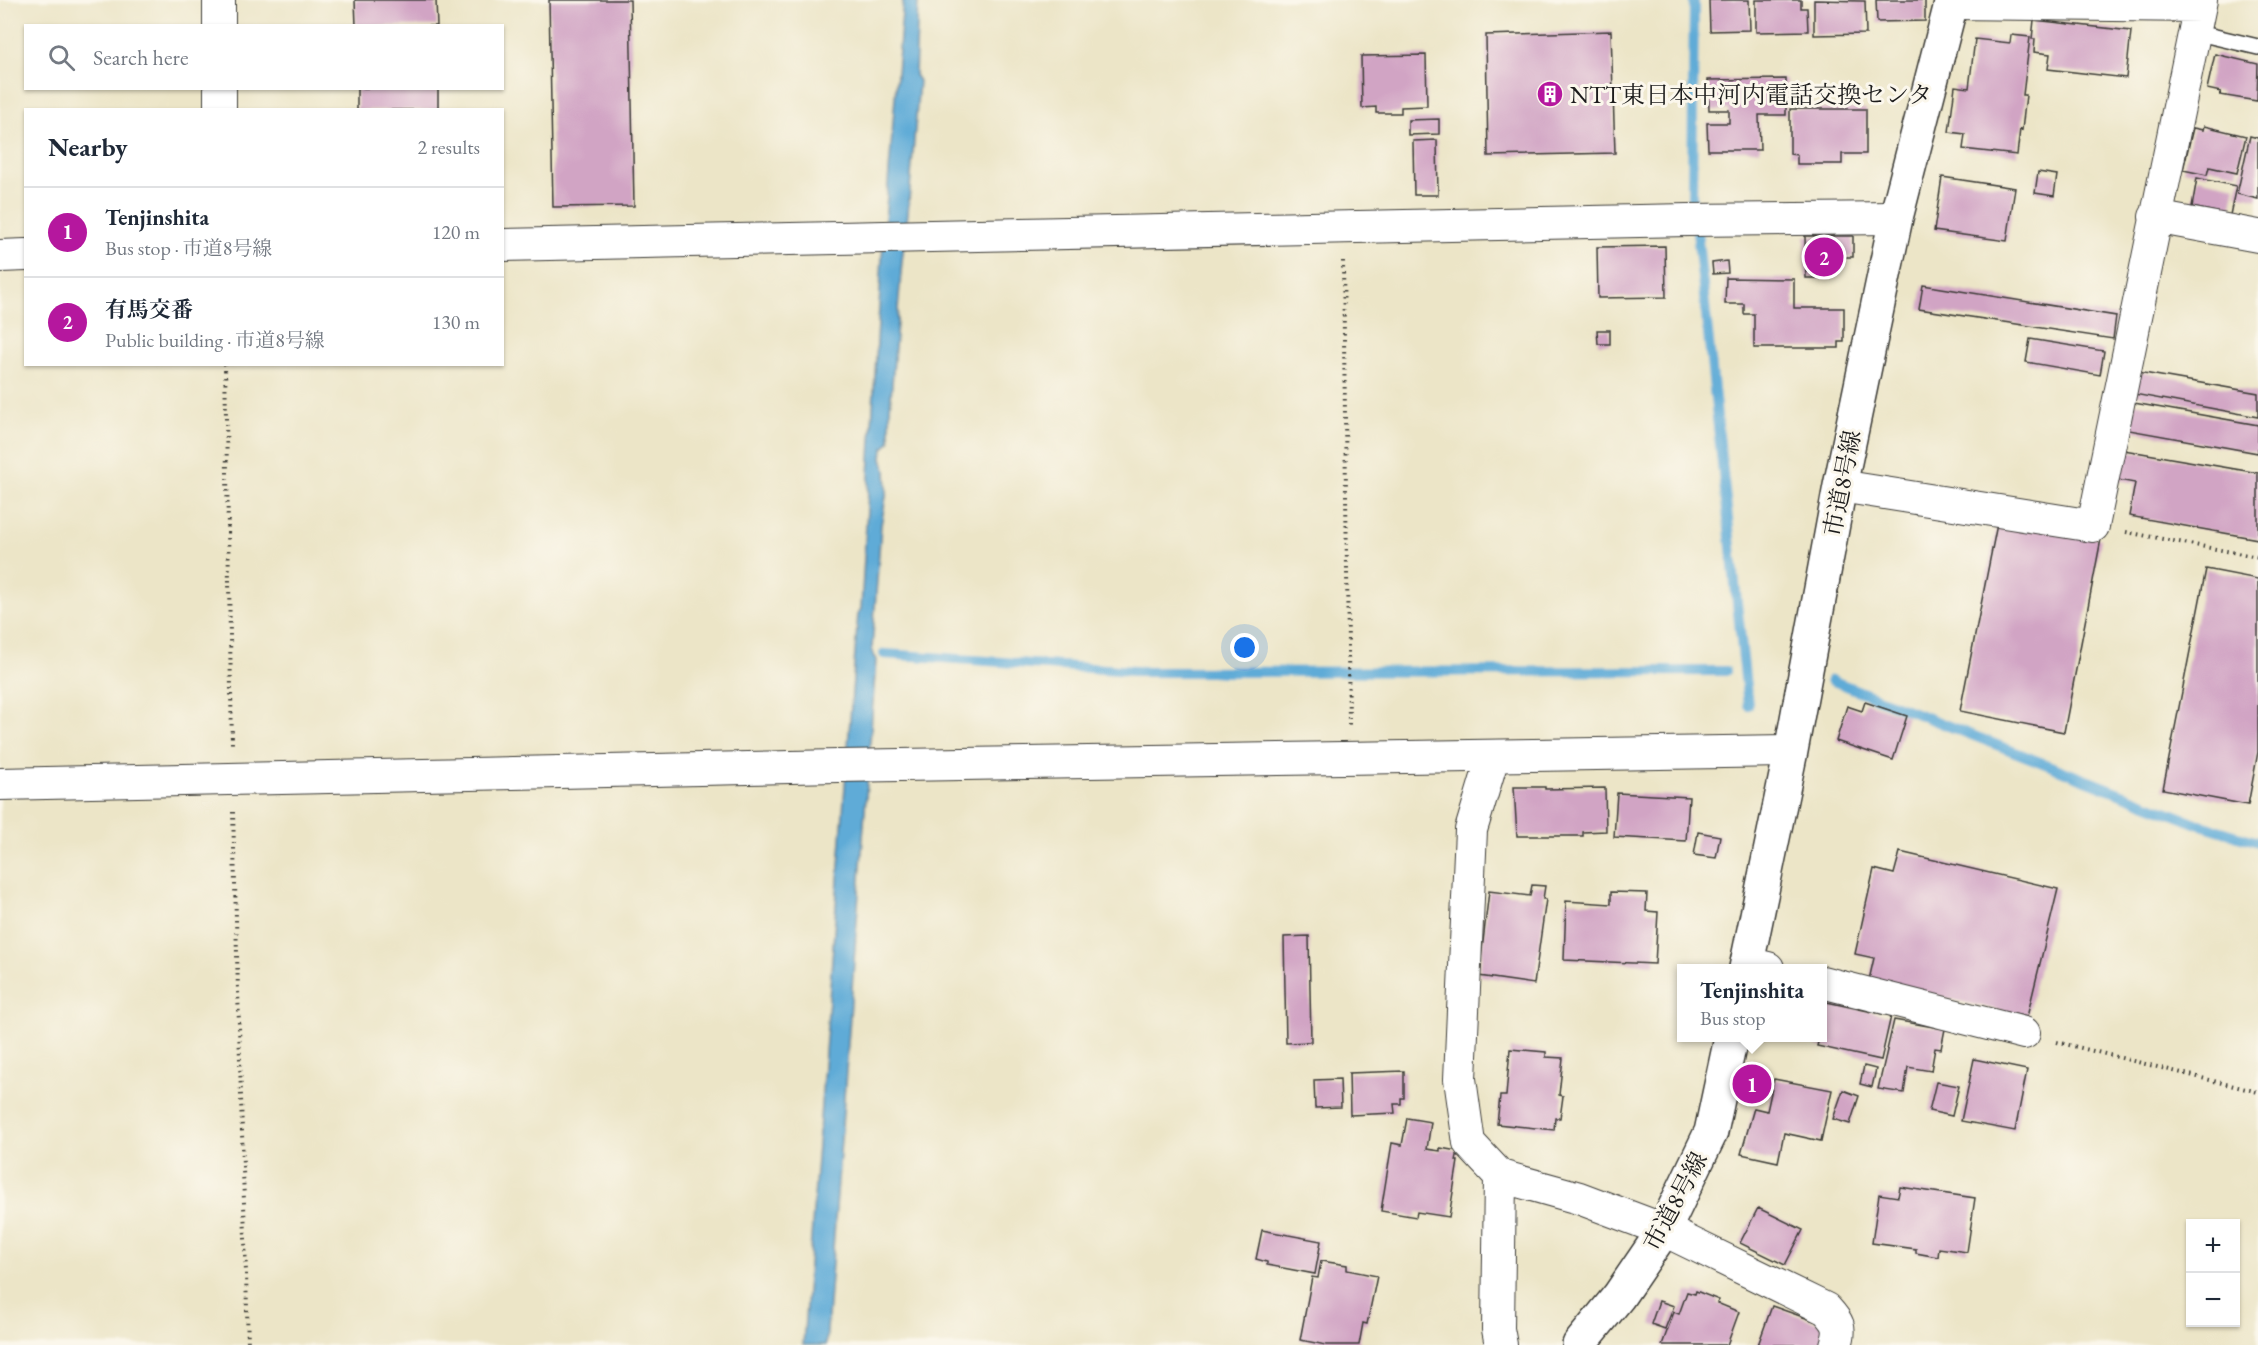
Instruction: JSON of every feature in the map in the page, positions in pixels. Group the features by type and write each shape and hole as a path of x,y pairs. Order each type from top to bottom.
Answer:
{"street":[{"path":"219,0 219,24"},
{"path":"1840,486 2093,526 2198,12 1951,2"},
{"name":"市道8号線","path":"1754,964 1840,486 1896,218 1951,2"},
{"path":"220,90 220,108"},
{"path":"504,245 1896,218"},
{"path":"2156,218 2258,236"},
{"path":"0,256 24,255"},
{"path":"0,784 838,766 1791,751"},
{"path":"1493,757 1472,830 1460,1079 1469,1143 1500,1176 1579,1198 1664,1230 1826,1309 1837,1321 1839,1335 1836,1345"},
{"path":"1827,983 2024,1033"},
{"name":"市道8号線","path":"1579,1345 1619,1296 1664,1230 1711,1132 1730,1042"},
{"path":"1500,1176 1498,1329 1501,1345"}],"lane":[{"path":"2198,12 2258,47"}],"path":[{"path":"1342,228 1349,711"},
{"path":"225,366 248,1345"},
{"path":"2093,526 2258,557"},
{"path":"2024,1033 2258,1092"}],"water":[{"path":"903,0 918,0 915,75 919,81 890,409 890,441 883,449 882,459 886,470 887,491 881,525 872,649 876,660 826,1345 803,1345 858,613 861,609 882,257"}],"building":[{"path":"355,0 436,0 437,24 356,24"},
{"path":"549,0 630,0 634,206 553,207"},
{"path":"1709,0 1749,0 1750,30 1710,31"},
{"path":"1756,0 1801,0 1801,8 1807,8 1808,31 1756,32"},
{"path":"1814,0 1865,1 1866,34 1814,35"},
{"path":"1876,0 1925,0 1925,21 1877,22"},
{"path":"2034,20 2131,31 2126,78 2048,69 2050,54 2034,52 2035,39 2032,39"},
{"name":"NTT東日本中河内電話交換センタ","path":"1611,31 1615,153 1488,156 1486,35"},
{"path":"2011,35 2030,37 2023,95 2026,95 2017,155 1963,149 1965,134 1949,132 1955,86 1969,88 1975,39 2010,43"},
{"path":"2215,54 2258,64 2257,101 2220,95 2221,92 2207,89"},
{"path":"1426,55 1427,106 1401,107 1401,113 1376,113 1376,107 1362,108 1361,56"},
{"path":"1786,79 1786,115 1759,115 1760,150 1708,150 1707,123 1729,123 1729,110 1709,110 1708,80"},
{"path":"357,90 438,90 438,108 357,108"},
{"path":"1790,109 1866,109 1866,154 1842,154 1842,164 1797,164 1797,155 1790,154"},
{"path":"1439,119 1439,134 1408,135 1408,120"},
{"path":"2204,126 2246,136 2237,173 2209,167 2207,175 2183,170 2193,128 2203,130"},
{"path":"2250,136 2258,138 2258,199 2237,194"},
{"path":"1437,140 1438,195 1414,195 1413,141"},
{"path":"2038,172 2057,175 2054,196 2035,193"},
{"path":"1942,177 2015,188 2007,241 1934,231"},
{"path":"2197,178 2236,186 2230,215 2192,207"},
{"path":"1805,236 1853,236 1853,257 1832,257 1832,278 1806,278"},
{"path":"1665,246 1666,297 1598,298 1597,247"},
{"path":"1727,261 1728,273 1713,274 1712,263"},
{"path":"1726,278 1794,279 1794,308 1844,308 1844,342 1839,342 1839,348 1754,348 1754,314 1744,314 1744,304 1725,304"},
{"path":"1923,285 2116,316 2113,339 1919,309"},
{"path":"1597,330 1610,330 1610,344 1598,344"},
{"path":"2030,339 2104,351 2100,375 2026,362"},
{"path":"2138,372 2258,393 2258,417 2134,394"},
{"path":"2134,403 2258,425 2258,453 2129,430"},
{"path":"2124,450 2258,473 2258,539 2129,516 2135,483 2118,480"},
{"path":"1998,519 2101,539 2064,732 1960,711"},
{"path":"2206,569 2258,579 2258,752 2248,805 2163,789"},
{"path":"1865,702 1907,716 1893,760 1836,741 1847,706 1862,711"},
{"path":"1514,787 1605,788 1606,831 1583,832 1583,836 1517,836"},
{"path":"1617,793 1689,797 1686,841 1614,837"},
{"path":"1698,832 1720,836 1716,858 1694,855"},
{"path":"1900,852 2058,889 2027,1017 1869,980 1874,958 1855,954 1874,869 1894,874"},
{"path":"1532,885 1545,886 1543,899 1546,899 1534,984 1479,976 1489,891 1530,896"},
{"path":"1611,892 1647,893 1646,911 1658,912 1655,964 1564,960 1566,901 1611,904"},
{"path":"1309,936 1311,1042 1286,1043 1284,937"},
{"path":"1827,1002 1891,1016 1881,1060 1817,1046 1818,1042 1827,1042"},
{"path":"1894,1020 1945,1029 1941,1049 1935,1048 1931,1071 1908,1067 1904,1093 1878,1089"},
{"path":"1510,1049 1546,1052 1546,1057 1563,1058 1559,1095 1563,1096 1560,1118 1555,1118 1554,1130 1497,1124 1500,1096 1506,1096"},
{"path":"1974,1059 2027,1070 2015,1131 1961,1121"},
{"path":"1864,1066 1876,1069 1872,1087 1860,1084"},
{"path":"1404,1071 1404,1098 1401,1098 1401,1104 1394,1104 1395,1113 1350,1115 1349,1073"},
{"path":"1340,1079 1341,1107 1315,1108 1314,1080"},
{"path":"1774,1079 1832,1090 1821,1141 1784,1133 1778,1162 1741,1154 1754,1108 1767,1111"},
{"path":"1936,1082 1959,1086 1952,1116 1929,1111"},
{"path":"1843,1090 1859,1096 1850,1124 1833,1119"},
{"path":"1407,1118 1431,1122 1427,1149 1440,1151 1440,1148 1458,1151 1449,1217 1417,1212 1416,1217 1381,1211 1392,1143 1402,1145"},
{"path":"1900,1187 1975,1198 1967,1252 1939,1248 1938,1257 1916,1253 1916,1249 1872,1243 1879,1194 1898,1197"},
{"path":"1758,1208 1803,1230 1785,1265 1740,1243"},
{"path":"1262,1230 1321,1241 1315,1274 1267,1265 1267,1262 1256,1259"},
{"path":"1321,1261 1347,1265 1347,1270 1377,1276 1367,1324 1363,1323 1359,1345 1326,1345 1300,1340 1312,1277 1318,1278"},
{"path":"1696,1291 1719,1300 1717,1303 1739,1312 1727,1345 1662,1345 1674,1312 1679,1314 1687,1292 1695,1294"},
{"path":"1659,1301 1674,1306 1665,1329 1651,1324"},
{"path":"1772,1306 1831,1327 1824,1345 1758,1345"}],"waterway":[{"path":"1692,200 1694,0"},
{"path":"1697,231 1748,705"},
{"path":"884,654 1148,672 1726,671"},
{"path":"1831,680 2201,825 2258,842"}],"place":[{"name":"NTT東日本中河内電話交換センタ","path":"1550,94"},
{"name":"有馬交番","path":"1824,257"},
{"name":"Tenjinshita","path":"1752,1084"}]}
